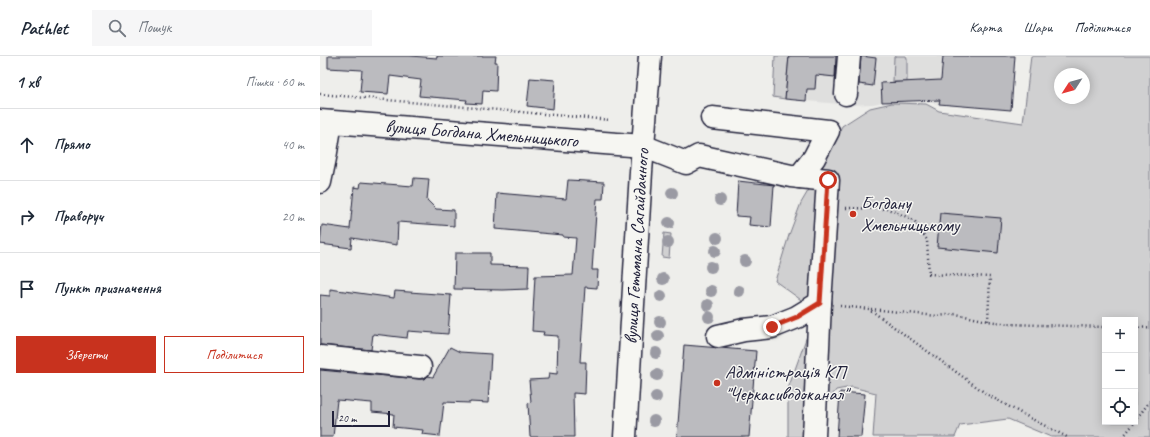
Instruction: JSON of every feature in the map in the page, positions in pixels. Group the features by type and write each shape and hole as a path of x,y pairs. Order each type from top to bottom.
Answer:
{"street":[{"name":"вулиця Гетьмана Сагайдачного","path":"625,437 640,180 650,56"},
{"path":"846,94 849,56"},
{"path":"712,118 828,131 814,158 799,177"},
{"name":"вулиця Богдана Хмельницького","path":"325,122 643,146 686,163 699,156 792,176 828,180 827,208"},
{"path":"320,182 325,158 325,122"},
{"path":"814,437 820,303 827,208"},
{"path":"718,336 744,330 772,327 797,317 820,303"},
{"path":"320,357 420,367"}],"path":[{"path":"320,94 610,120"},
{"path":"827,208 888,210 914,220 927,240 929,274 990,277 988,321"},
{"path":"820,303 936,316 956,314 988,321 1020,325 1102,327"},
{"path":"869,309 984,392 1067,437"},
{"path":"1138,328 1150,327"},
{"path":"1138,418 1150,401"},
{"path":"1123,437 1133,425"}],"shaded area":[{"path":"775,56 789,56 785,99 773,97"},
{"path":"789,56 1015,56 1011,110 939,104 917,100 850,105 785,99"},
{"path":"906,56 907,58 907,82 893,82 894,57"},
{"path":"1031,56 1150,56 1150,437 1051,437 1008,419 960,425 955,437 873,437 876,393 852,387 836,390 814,421 812,437 788,437 788,389 808,333 808,305 775,281 789,235 801,203 821,169 842,126 870,108 892,103 926,104 939,111 1023,123"},
{"path":"664,233 671,234 669,258 662,257"}],"building":[{"path":"328,56 410,56 437,58 437,56 496,56 496,91 483,90 482,104 466,103 467,100 419,96 421,80 390,76 388,94 360,92 362,70 328,68"},
{"path":"789,56 836,56 835,77 816,75 815,89 807,89 806,101 785,99"},
{"path":"861,56 876,58 873,86 859,84"},
{"path":"943,56 1015,56 1011,110 939,104 940,100 882,102 881,83 941,80"},
{"path":"530,78 555,80 553,109 527,106"},
{"path":"414,178 429,179 427,200 436,209 454,210 454,226 398,222 397,245 352,238 351,248 320,244 322,225 350,229 354,187 360,188 361,182 413,186"},
{"path":"568,180 604,182 603,199 597,199 592,270 598,270 597,288 585,287 580,362 586,362 585,394 573,393 574,437 530,437 528,403 531,402 529,380 548,379 549,373 557,374 558,336 543,335 544,332 532,331 535,276 573,275 576,238 563,237 563,235 495,229 497,193 566,199"},
{"path":"738,181 774,185 771,227 749,225 750,217 736,216"},
{"path":"940,213 1001,218 998,253 937,247"},
{"path":"455,253 490,253 490,265 529,266 528,289 454,289"},
{"path":"330,289 394,298 395,291 451,295 448,334 408,331 407,338 373,334 371,350 320,345 320,295 330,296"},
{"name":"Адміністрація КП \"Черкасиводоканал\"","path":"684,345 756,351 749,437 677,437"},
{"path":"450,347 460,352 491,354 488,403 444,402 440,436 422,434 423,430 393,427 394,414 372,412 372,403 337,400 333,437 320,437 320,370 425,379 428,376 433,377"},
{"path":"840,392 865,394 861,437 837,437"}],"place":[{"name":"Богдану Хмельницькому","path":"853,214"},
{"name":"Адміністрація КП \"Черкасиводоканал\"","path":"717,383"}],"route":[{"path":"772,327 797,317 820,303 828,180"}]}
